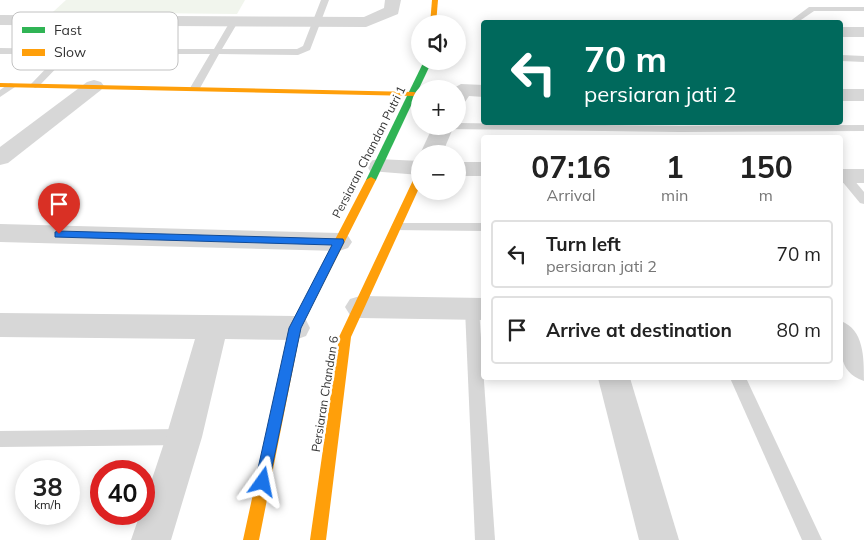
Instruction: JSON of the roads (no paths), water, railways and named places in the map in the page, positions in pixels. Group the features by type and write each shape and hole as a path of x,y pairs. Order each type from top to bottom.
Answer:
{"street":[{"path":"178,18 248,17 317,22 366,22 392,11 393,0"},
{"path":"434,15 435,0"},
{"path":"39,12 45,7"},
{"path":"843,32 864,32"},
{"path":"0,85 411,94"},
{"path":"0,158 94,86"},
{"path":"466,90 481,91"},
{"name":"Persiaran Chandan Putri 1","path":"251,540 295,328 411,100"},
{"path":"378,166 411,168"},
{"path":"466,169 481,169"},
{"name":"Persiaran Chandan 6","path":"318,540 346,337 411,196"},
{"path":"0,233 339,242"},
{"path":"360,307 478,309"},
{"path":"0,325 295,328"},
{"path":"151,540 184,437 213,327"},
{"path":"843,336 864,368"},
{"path":"615,380 659,540"}],"lane":[{"path":"178,52 298,52 307,48 324,0"},
{"path":"796,20 812,9 864,10"},
{"path":"195,88 216,52 248,17"},
{"path":"843,58 864,59"},
{"path":"35,85 49,70"},
{"path":"0,94 13,85"},
{"path":"466,126 680,130 864,128"},
{"path":"850,176 864,200"},
{"path":"397,226 481,227"},
{"path":"478,309 485,540"},
{"path":"739,380 812,540"},
{"path":"0,438 184,437"}]}
